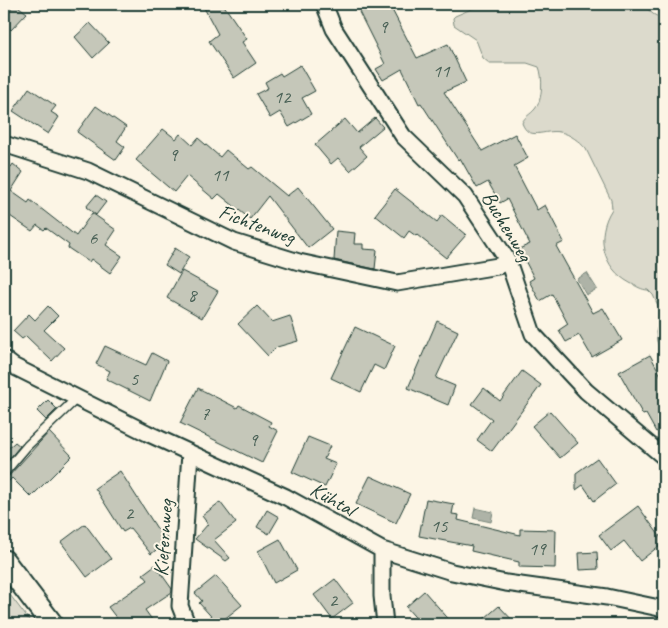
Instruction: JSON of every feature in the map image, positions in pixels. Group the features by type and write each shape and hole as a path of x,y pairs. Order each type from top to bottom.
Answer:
{"street":[{"name":"Buchenweg","path":"324,4 334,30 403,136 465,196 508,261 533,334 586,391 664,457"},
{"name":"Fichtenweg","path":"4,144 88,171 234,242 299,262 397,283 498,266 508,261"},
{"name":"Kühtal","path":"4,359 13,366 286,497 382,550 452,572 506,583 607,597 664,610"},
{"name":"Kiefernweg","path":"187,624 180,606 190,452"},
{"path":"382,550 382,596 385,624"},
{"path":"4,561 52,624"}],"lane":[{"path":"4,472 27,446 78,397"}],"shaded area":[{"path":"483,4 642,4 653,14 664,20 664,358 657,341 656,332 662,314 653,295 648,290 637,287 620,277 613,269 604,250 604,229 612,209 611,200 586,149 567,134 560,132 533,133 525,129 522,123 535,109 540,100 542,82 539,67 527,63 489,63 483,58 476,40 454,25 453,18 455,16"},
{"path":"587,273 597,289 586,295 577,279"},
{"path":"475,508 493,512 491,522 473,518"},
{"path":"4,587 32,624 4,624"}],"building":[{"path":"15,4 27,13 11,30 4,24 4,16"},
{"path":"202,4 223,4 247,39 242,42 256,63 234,78 209,41 218,34"},
{"path":"375,4 389,4 417,58 448,44 466,82 444,92 482,151 515,134 528,158 514,166 537,210 545,205 564,242 556,246 593,313 603,308 622,340 592,357 579,335 566,342 559,330 568,324 552,294 540,301 529,281 534,278 519,249 530,244 507,199 500,203 488,182 477,188 460,158 458,160 421,103 419,104 402,69 383,80 376,69 385,64 359,12"},
{"path":"90,23 109,43 93,58 75,37"},
{"path":"300,65 315,91 302,98 311,114 289,127 280,112 270,118 256,94 268,88 265,82 280,73 282,76"},
{"path":"29,88 56,106 51,112 59,117 48,134 13,111"},
{"path":"96,106 126,127 117,141 125,147 116,160 77,132"},
{"path":"375,118 383,127 359,147 367,156 350,171 338,158 331,164 315,145 345,119 357,133"},
{"path":"163,129 176,139 180,134 192,145 198,138 220,157 226,150 249,169 252,167 287,196 298,187 332,229 308,248 268,196 250,219 219,194 214,199 187,176 174,192 136,160"},
{"path":"4,161 11,167 13,164 23,172 11,191 28,203 30,200 76,236 92,213 116,230 106,245 122,256 110,273 91,259 89,262 68,248 69,245 46,228 44,230 37,225 32,231 4,212"},
{"path":"395,189 437,222 442,215 466,235 446,258 409,231 404,238 375,215"},
{"path":"96,195 106,202 96,215 86,207"},
{"path":"336,231 355,233 354,244 363,244 363,249 377,250 375,269 334,260"},
{"path":"175,248 189,257 179,274 165,265"},
{"path":"182,271 218,291 202,318 167,298"},
{"path":"48,306 58,316 44,330 64,348 52,361 26,336 22,339 13,331 29,314 35,320"},
{"path":"257,306 272,322 290,316 298,341 277,347 268,356 238,324"},
{"path":"437,321 458,331 436,378 455,386 448,405 408,388"},
{"path":"355,327 395,346 384,370 374,365 361,392 331,378"},
{"path":"105,346 146,365 152,353 167,361 150,401 106,379 110,371 96,364"},
{"path":"650,355 664,381 664,427 656,432 646,414 643,415 619,372"},
{"path":"522,371 541,385 492,451 477,440 492,419 472,404 484,388 500,401"},
{"path":"198,388 237,408 239,405 271,422 269,426 278,431 262,463 180,423"},
{"path":"48,400 57,409 46,420 37,411"},
{"path":"550,411 578,443 560,458 532,426"},
{"path":"49,432 72,456 31,497 12,478 4,486 4,479 8,477"},
{"path":"308,437 330,446 324,459 336,464 325,487 292,472"},
{"path":"15,442 20,446 4,465 4,452"},
{"path":"597,458 616,484 594,501 583,485 576,490 576,473"},
{"path":"120,471 158,530 169,540 151,554 130,528 123,532 95,488"},
{"path":"370,476 410,494 396,523 356,504"},
{"path":"426,499 454,504 452,514 459,515 458,520 520,535 520,529 556,530 555,568 519,567 519,562 471,551 472,546 419,536"},
{"path":"220,502 236,523 214,540 230,558 226,561 195,539 208,524 202,516"},
{"path":"638,506 664,542 640,561 624,541 611,551 599,535"},
{"path":"267,510 279,517 269,534 257,527"},
{"path":"85,524 111,559 87,577 61,542"},
{"path":"280,539 297,570 274,583 258,551"},
{"path":"597,552 598,569 580,570 579,553"},
{"path":"155,565 172,589 172,592 145,610 155,624 121,624 108,607 148,580 143,574"},
{"path":"216,576 242,605 218,624 199,603 202,601 195,593"},
{"path":"335,579 353,603 332,619 314,595"},
{"path":"424,591 453,624 421,624 406,607"},
{"path":"499,606 516,624 478,624"}]}
